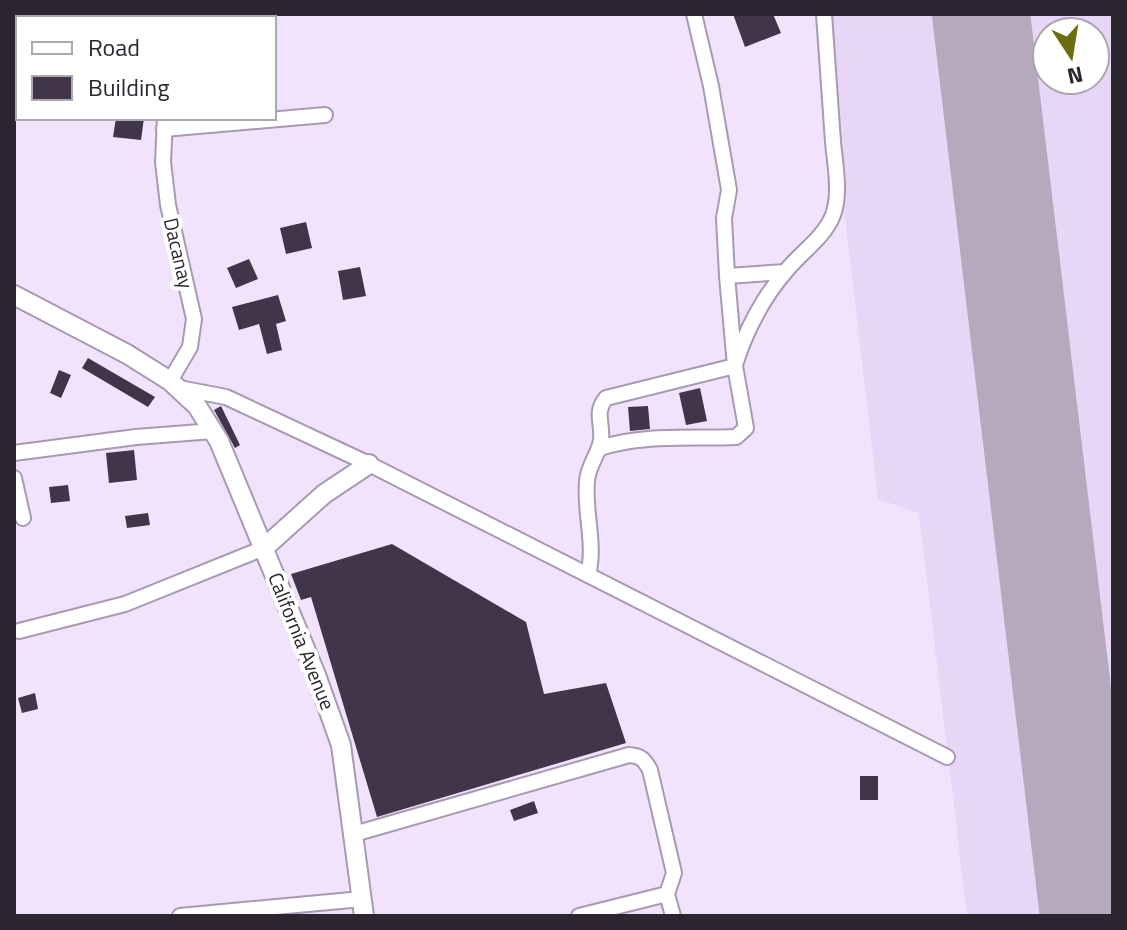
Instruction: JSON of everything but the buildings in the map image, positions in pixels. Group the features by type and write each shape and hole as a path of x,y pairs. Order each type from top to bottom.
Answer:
{"street":[{"path":"600,448 687,437 736,437 742,435 746,428 735,366 727,276 724,218 729,190 711,86 694,14"},
{"path":"735,366 749,331 785,272 826,228 833,214 836,200 824,14"},
{"path":"276,117 325,115"},
{"path":"165,123 225,120"},
{"name":"Dacanay","path":"165,123 163,162 168,205 194,319 190,347 175,385"},
{"path":"727,276 785,272"},
{"name":"California Avenue","path":"14,295 127,354 175,385 197,406 213,431 234,474 316,675 341,745 363,907"},
{"path":"588,575 593,557 586,482 589,467 600,448 602,435 598,414 606,398 735,366"},
{"path":"175,385 226,397 369,464 947,757"},
{"path":"14,453 136,437 213,431"},
{"path":"19,631 125,604 264,548 324,494 369,464"},
{"path":"14,478 23,518"},
{"path":"354,834 629,755 638,755 650,770 674,873 667,894 673,916"},
{"path":"579,916 667,894"},
{"path":"180,916 363,907"}],"shaded area":[{"path":"828,14 1113,14 1113,916 967,916 919,513 878,499 844,209"}],"runway":[{"path":"981,14 1089,916"}]}
